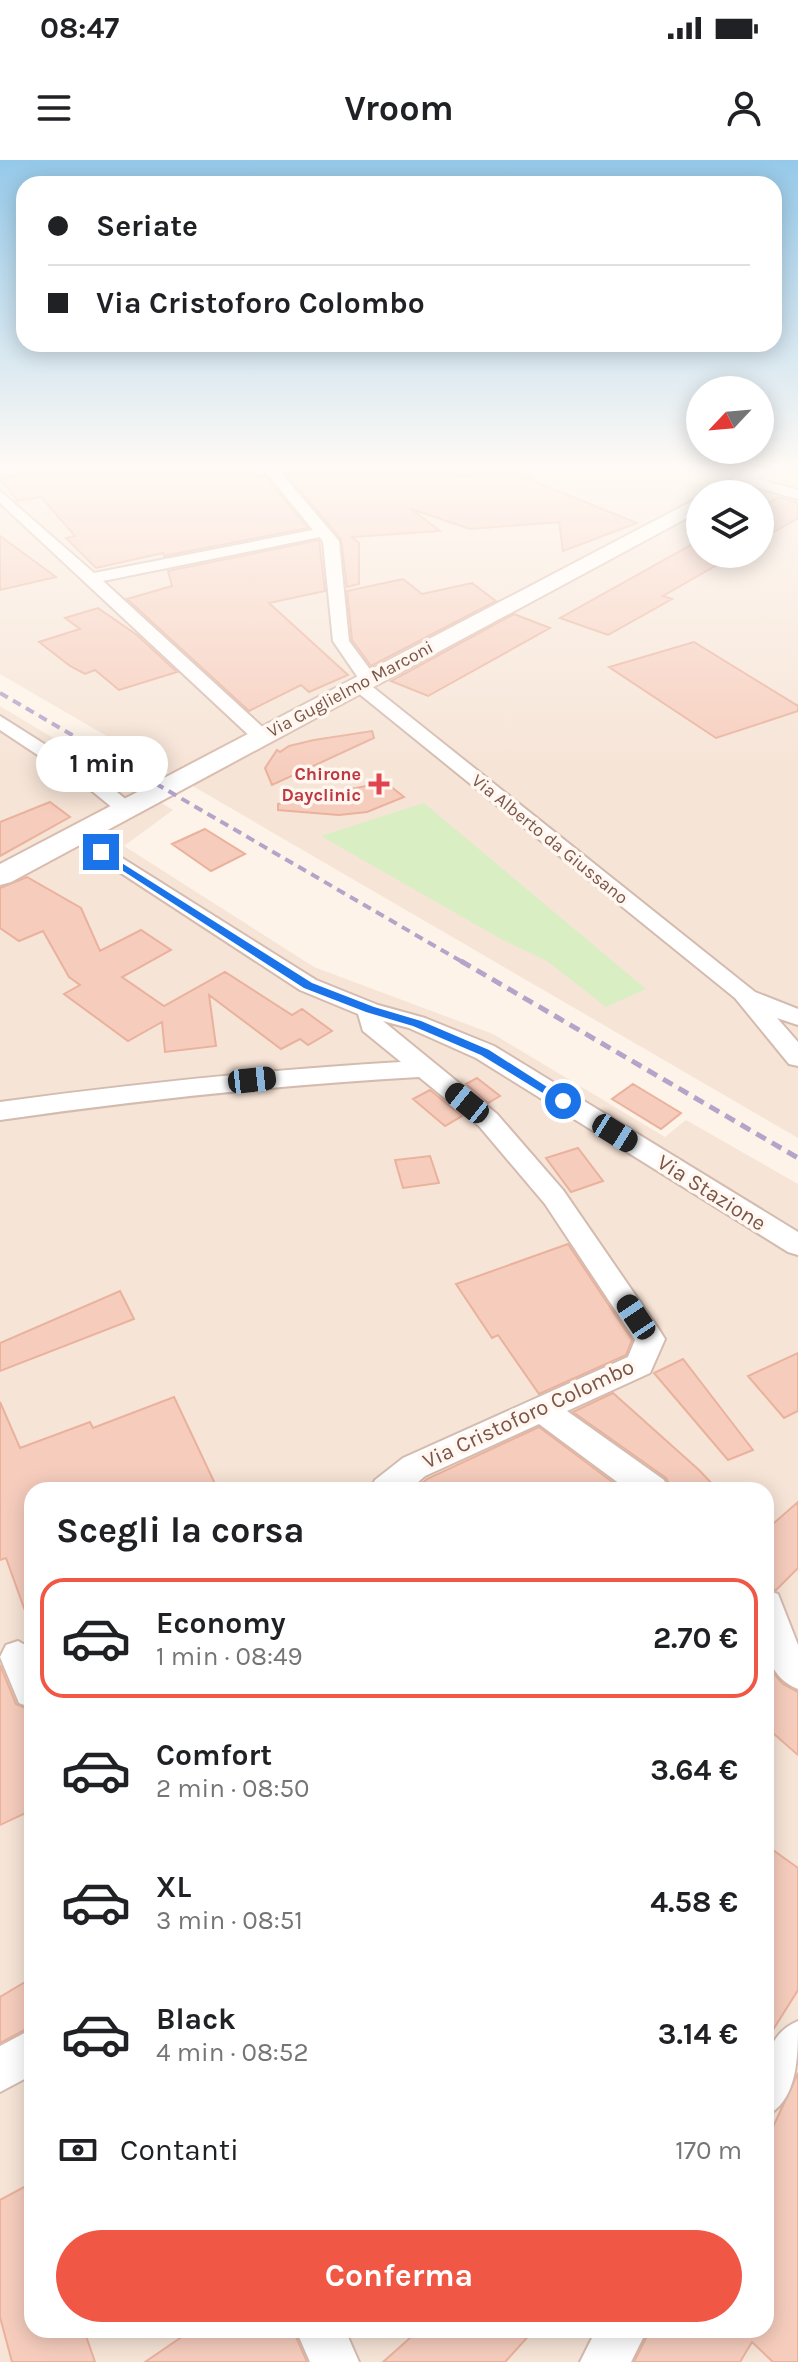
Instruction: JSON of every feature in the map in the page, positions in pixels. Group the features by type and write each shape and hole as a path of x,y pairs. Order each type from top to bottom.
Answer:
{"main road":[{"name":"Via Guglielmo Marconi","path":"0,876 576,569"}],"street":[{"path":"79,569 261,736"},
{"path":"90,579 141,569"},
{"name":"Via Alberto da Giussano","path":"334,569 341,641 363,682 743,993 789,1021 783,1043 798,1058"},
{"path":"0,722 99,787 127,810"},
{"path":"76,835 308,985 370,1010"},
{"name":"Via Cristoforo Colombo","path":"370,1010 371,1026 488,1120 554,1197 650,1339 639,1365 414,1467 396,1482"},
{"name":"Via Stazione","path":"370,1010 417,1023 485,1052 798,1245"},
{"path":"0,1111 136,1092 281,1077 425,1069"},
{"path":"541,1409 642,1482"},
{"path":"774,1627 792,1667 798,1672"},
{"path":"18,1657 24,1672"},
{"path":"774,2082 798,2042"},
{"path":"0,2071 24,2055"},
{"path":"324,2338 335,2362"}],"shaded area":[{"path":"0,569 798,569 798,1138 0,674"},
{"path":"0,706 173,810 124,846 314,967 493,1034 665,1137 686,1120 798,1184 798,2362 0,2362"}],"green space":[{"path":"424,803 646,989 606,1007 547,961 501,939 321,836"}],"building":[{"path":"0,569 45,569 56,577 0,590"},
{"path":"322,569 325,591 269,603 348,675 309,692 301,685 249,711 127,599 172,586 168,571"},
{"path":"345,569 359,569 359,584 347,587"},
{"path":"648,569 710,569 663,596 672,599 608,635 560,618"},
{"path":"403,579 422,594 472,583 496,601 371,666 352,640 347,591"},
{"path":"98,608 137,635 177,672 119,690 95,670 85,674 39,642 80,629 65,618"},
{"path":"514,614 550,628 428,696 391,681"},
{"path":"694,642 798,706 798,711 716,738 609,667"},
{"path":"372,731 374,738 272,785 265,768 277,750 280,752 289,746 314,740"},
{"path":"385,782 404,797 367,812 339,815 278,810 278,804"},
{"path":"50,802 70,817 0,856 0,822"},
{"path":"205,829 245,854 211,871 172,844"},
{"path":"27,877 81,908 100,951 141,930 171,950 122,977 164,1006 225,972 292,1015 302,1009 332,1031 308,1045 300,1039 281,1049 209,995 216,1046 165,1052 162,1022 128,1041 64,994 80,985 69,977 43,931 19,941 0,928 0,888"},
{"path":"477,1078 500,1096 488,1103 466,1084"},
{"path":"633,1084 681,1113 661,1129 612,1099"},
{"path":"430,1090 462,1116 445,1126 413,1099"},
{"path":"578,1148 603,1181 571,1192 546,1158"},
{"path":"430,1156 439,1183 403,1188 395,1160"},
{"path":"568,1244 632,1340 626,1355 539,1394 498,1335 492,1338 456,1284"},
{"path":"120,1291 134,1319 0,1371 0,1343"},
{"path":"798,1353 798,1411 784,1418 748,1376"},
{"path":"683,1359 753,1450 728,1460 654,1373"},
{"path":"613,1393 710,1482 668,1482 573,1412"},
{"path":"174,1397 214,1482 24,1482 24,1608 6,1558 0,1560 0,1402 20,1448 90,1422 93,1428"},
{"path":"539,1427 612,1482 423,1482"},
{"path":"798,1502 798,1568 776,1590 774,1589 774,1523"},
{"path":"0,1665 16,1704 24,1708 24,1814 0,1825"},
{"path":"774,1674 783,1684 798,1692 798,1755 774,1734"},
{"path":"774,1851 798,1868 798,1990 774,2028"},
{"path":"24,1983 24,2030 0,2043 0,1997"},
{"path":"798,2073 798,2362 773,2362 752,2342 740,2362 634,2362 646,2338 774,2338 774,2125"},
{"path":"24,2187 24,2338 87,2338 95,2362 12,2362 0,2317 0,2200"},
{"path":"180,2338 296,2338 307,2362 145,2362"},
{"path":"410,2338 527,2338 505,2362 383,2362"}],"railway":[{"path":"0,693 464,963"},
{"path":"461,961 798,1158"}],"place":[{"name":"Chirone Dayclinic","path":"379,784"}],"route":[{"path":"101,852 308,985 370,1010 417,1023 485,1052 563,1101"}]}
